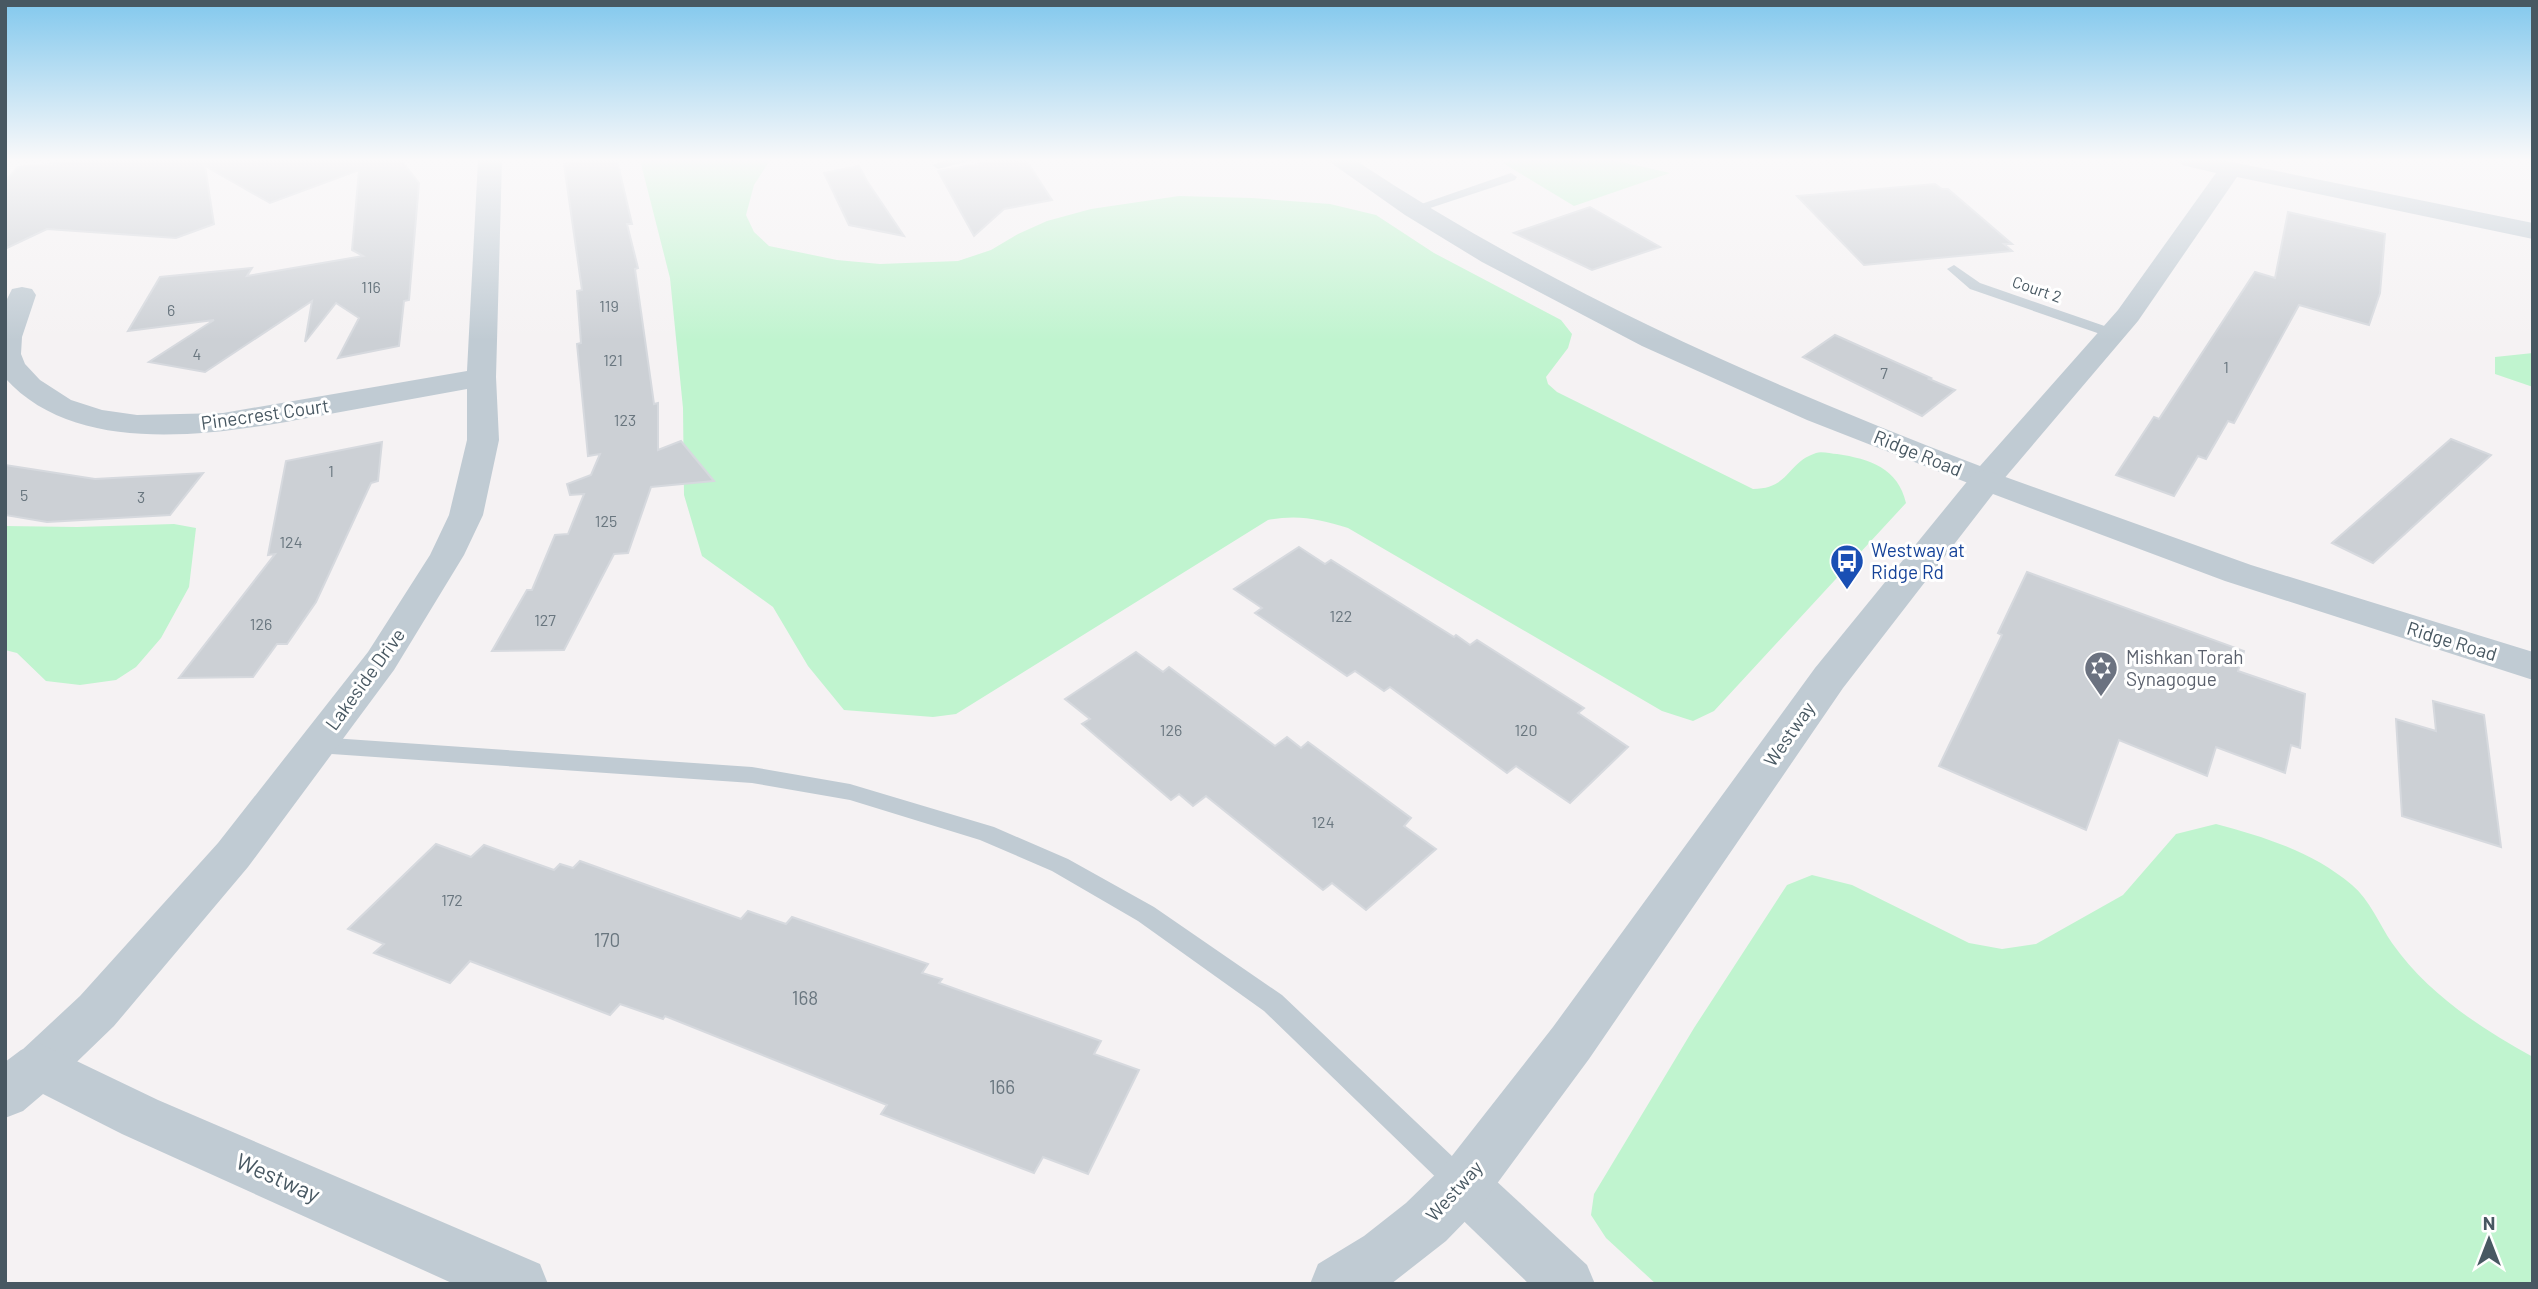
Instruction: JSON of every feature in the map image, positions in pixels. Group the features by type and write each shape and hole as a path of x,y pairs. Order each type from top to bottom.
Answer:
{"street":[{"name":"Lakeside Drive","path":"22,1080 97,1011 233,855 401,630 447,555 466,514 482,440 481,377 487,220"},
{"name":"Ridge Road","path":"1427,220 1506,266 1662,344 1823,415 1986,480 2238,573 2533,666"},
{"name":"Westway","path":"1338,1284 1384,1256 1426,1222 1463,1185 1571,1043 1829,678 2016,442 2114,334 2197,220"},
{"path":"2475,220 2533,231"},
{"name":"Pinecrest Court","path":"22,295 8,331 9,361 21,378 41,396 73,412 105,420 174,425 248,420 481,377"},
{"name":"Westway","path":"22,1080 141,1117 520,1284"},
{"path":"1463,1185 1568,1284"}],"lane":[{"name":"Court 2","path":"1954,269 1975,286 2114,334"},
{"path":"317,745 752,775 849,792 986,833 1060,865 1146,914 1273,1003 1463,1185"}],"green space":[{"path":"655,220 748,220 754,232 769,246 837,260 880,264 958,261 991,250 1018,234 1050,220 1384,220 1434,253 1561,320 1572,334 1568,348 1546,377 1548,384 1557,392 1753,489 1775,484 1806,457 1824,452 1861,459 1881,467 1896,481 1906,503 1714,711 1693,721 1662,711 1348,528 1299,518 1268,520 956,714 933,717 844,710 808,666 773,607 702,556 684,495 683,408 670,278"},
{"path":"2533,353 2533,387 2495,374 2495,357"},
{"path":"174,524 196,528 189,587 161,638 136,667 116,680 80,685 46,681 17,653 5,650 5,526"},
{"path":"2216,824 2288,847 2337,873 2364,898 2392,943 2421,978 2474,1021 2533,1057 2533,1284 1656,1284 1606,1238 1591,1215 1594,1194 1694,1028 1787,885 1812,875 1852,885 1969,943 2002,949 2036,944 2123,895 2176,834"}],"building":[{"path":"5,220 213,220 214,224 176,238 47,229 5,249"},
{"path":"355,220 416,220 409,300 404,301 399,346 338,358 359,318 336,303 305,342 312,301 205,372 149,362 214,320 128,331 160,277 252,268 247,276 363,256 352,250"},
{"path":"572,220 631,220 632,224 627,224 638,268 635,269 654,404 658,403 658,450 681,441 714,481 651,487 628,553 614,554 564,650 492,651 527,590 532,590 555,535 568,534 584,494 570,495 567,484 591,475 600,454 588,456 577,344 581,343 577,291 582,290"},
{"path":"847,220 893,220 904,236 849,225"},
{"path":"965,220 992,220 974,236"},
{"path":"1552,220 1613,220 1660,247 1592,270 1514,233"},
{"path":"1820,220 1984,220 2012,244 2004,244 2012,251 1864,265"},
{"path":"2286,220 2324,220 2385,234 2380,293 2369,325 2299,305 2234,423 2228,421 2206,459 2198,456 2174,496 2116,475 2154,417 2159,419 2255,272 2275,278"},
{"path":"1835,335 1955,390 1922,416 1803,357"},
{"path":"2451,439 2491,455 2373,563 2332,543"},
{"path":"382,442 378,481 371,483 316,602 287,644 277,644 253,677 179,678 275,554 268,555 286,461"},
{"path":"5,465 95,479 203,473 170,515 47,522 5,515"},
{"path":"1299,547 1325,564 1331,560 1454,637 1456,635 1470,645 1477,640 1584,708 1578,713 1628,747 1570,803 1516,766 1507,773 1390,687 1384,691 1355,671 1347,676 1255,613 1262,608 1234,589"},
{"name":"Mishkan Torah Synagogue","path":"2027,572 2244,651 2238,671 2305,694 2300,748 2291,745 2285,773 2216,747 2207,776 2119,740 2086,830 1939,766 2002,635 1998,633"},
{"path":"1136,652 1163,672 1169,667 1275,746 1287,737 1301,748 1308,742 1411,818 1404,826 1436,849 1366,910 1332,883 1323,890 1206,796 1193,806 1179,794 1171,800 1082,724 1090,719 1065,699"},
{"path":"2433,701 2484,715 2501,847 2402,816 2396,719 2436,731"},
{"path":"436,844 471,857 484,845 554,870 560,864 573,868 580,861 741,919 748,911 786,924 792,917 928,964 922,973 942,979 939,983 1101,1041 1094,1054 1139,1070 1088,1174 1043,1157 1034,1173 881,1114 887,1105 665,1016 663,1019 620,1004 610,1015 470,961 450,983 374,953 384,944 348,929"}],"place":[{"name":"Westway at Ridge Rd","path":"1847,591"},
{"name":"Mishkan Torah Synagogue","path":"2101,698"}]}
